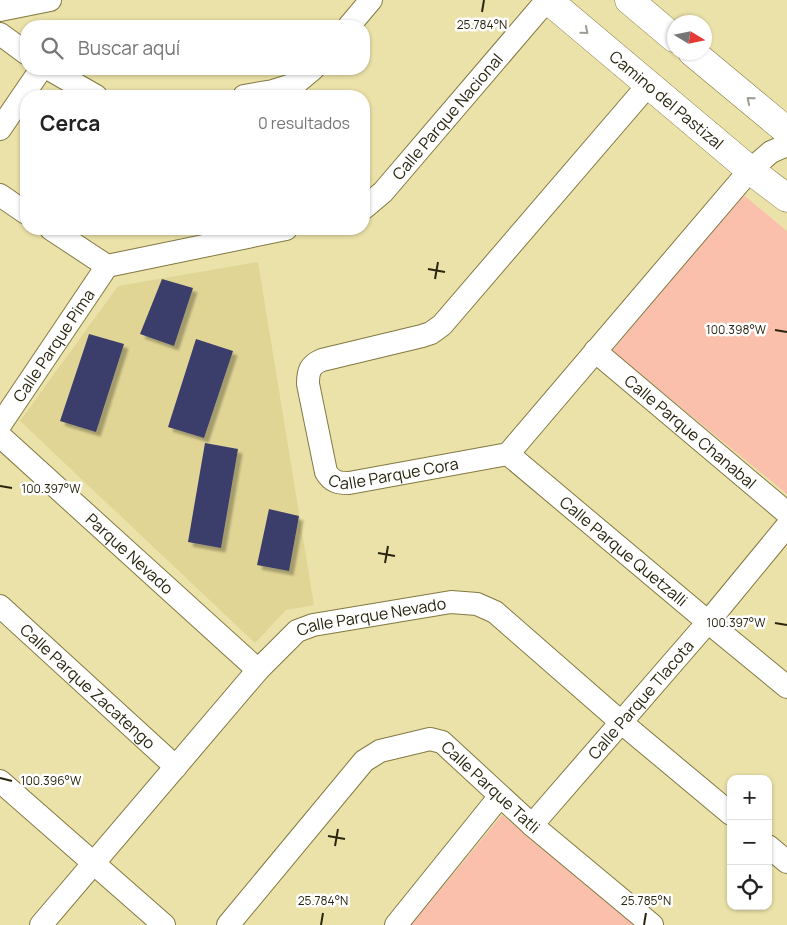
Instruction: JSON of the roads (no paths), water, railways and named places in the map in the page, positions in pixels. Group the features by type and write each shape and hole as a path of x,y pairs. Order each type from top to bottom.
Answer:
{"street":[{"path":"0,10 50,0"},
{"path":"354,20 371,0"},
{"name":"Camino del Pastizal","path":"547,0 750,170 787,198"},
{"name":"Calle Parque Nacional","path":"370,203 383,192 547,0"},
{"path":"635,2 667,32"},
{"path":"0,34 20,49"},
{"path":"702,60 787,131"},
{"path":"27,90 37,75"},
{"path":"59,75 86,90"},
{"path":"275,90 296,84 306,75"},
{"name":"Calle Parque Cora","path":"508,454 349,483 337,483 326,472 308,384 309,371 314,364 322,360 422,336 431,333 442,325 649,84"},
{"path":"0,129 20,100"},
{"path":"508,454 750,170 771,152 787,145"},
{"path":"0,195 20,209"},
{"path":"60,235 107,266 257,235"},
{"name":"Calle Parque Pima","path":"0,425 107,266"},
{"name":"Calle Parque Chanabal","path":"595,351 787,513"},
{"name":"Parque Nevado","path":"0,436 258,670"},
{"name":"Calle Parque Quetzalli","path":"508,454 787,687"},
{"name":"Calle Parque Tlacota","path":"532,825 622,723 787,526"},
{"name":"Calle Parque Nevado","path":"41,925 258,670 297,631 304,628 451,602 477,604 495,612 622,723 727,811"},
{"name":"Calle Parque Zacatengo","path":"0,606 176,767"},
{"name":"Calle Parque Tatli","path":"228,925 364,761 375,753 430,738 438,740 532,825 652,925"},
{"path":"0,780 164,925"},
{"path":"396,925 500,796"},
{"path":"772,849 787,862"}]}
